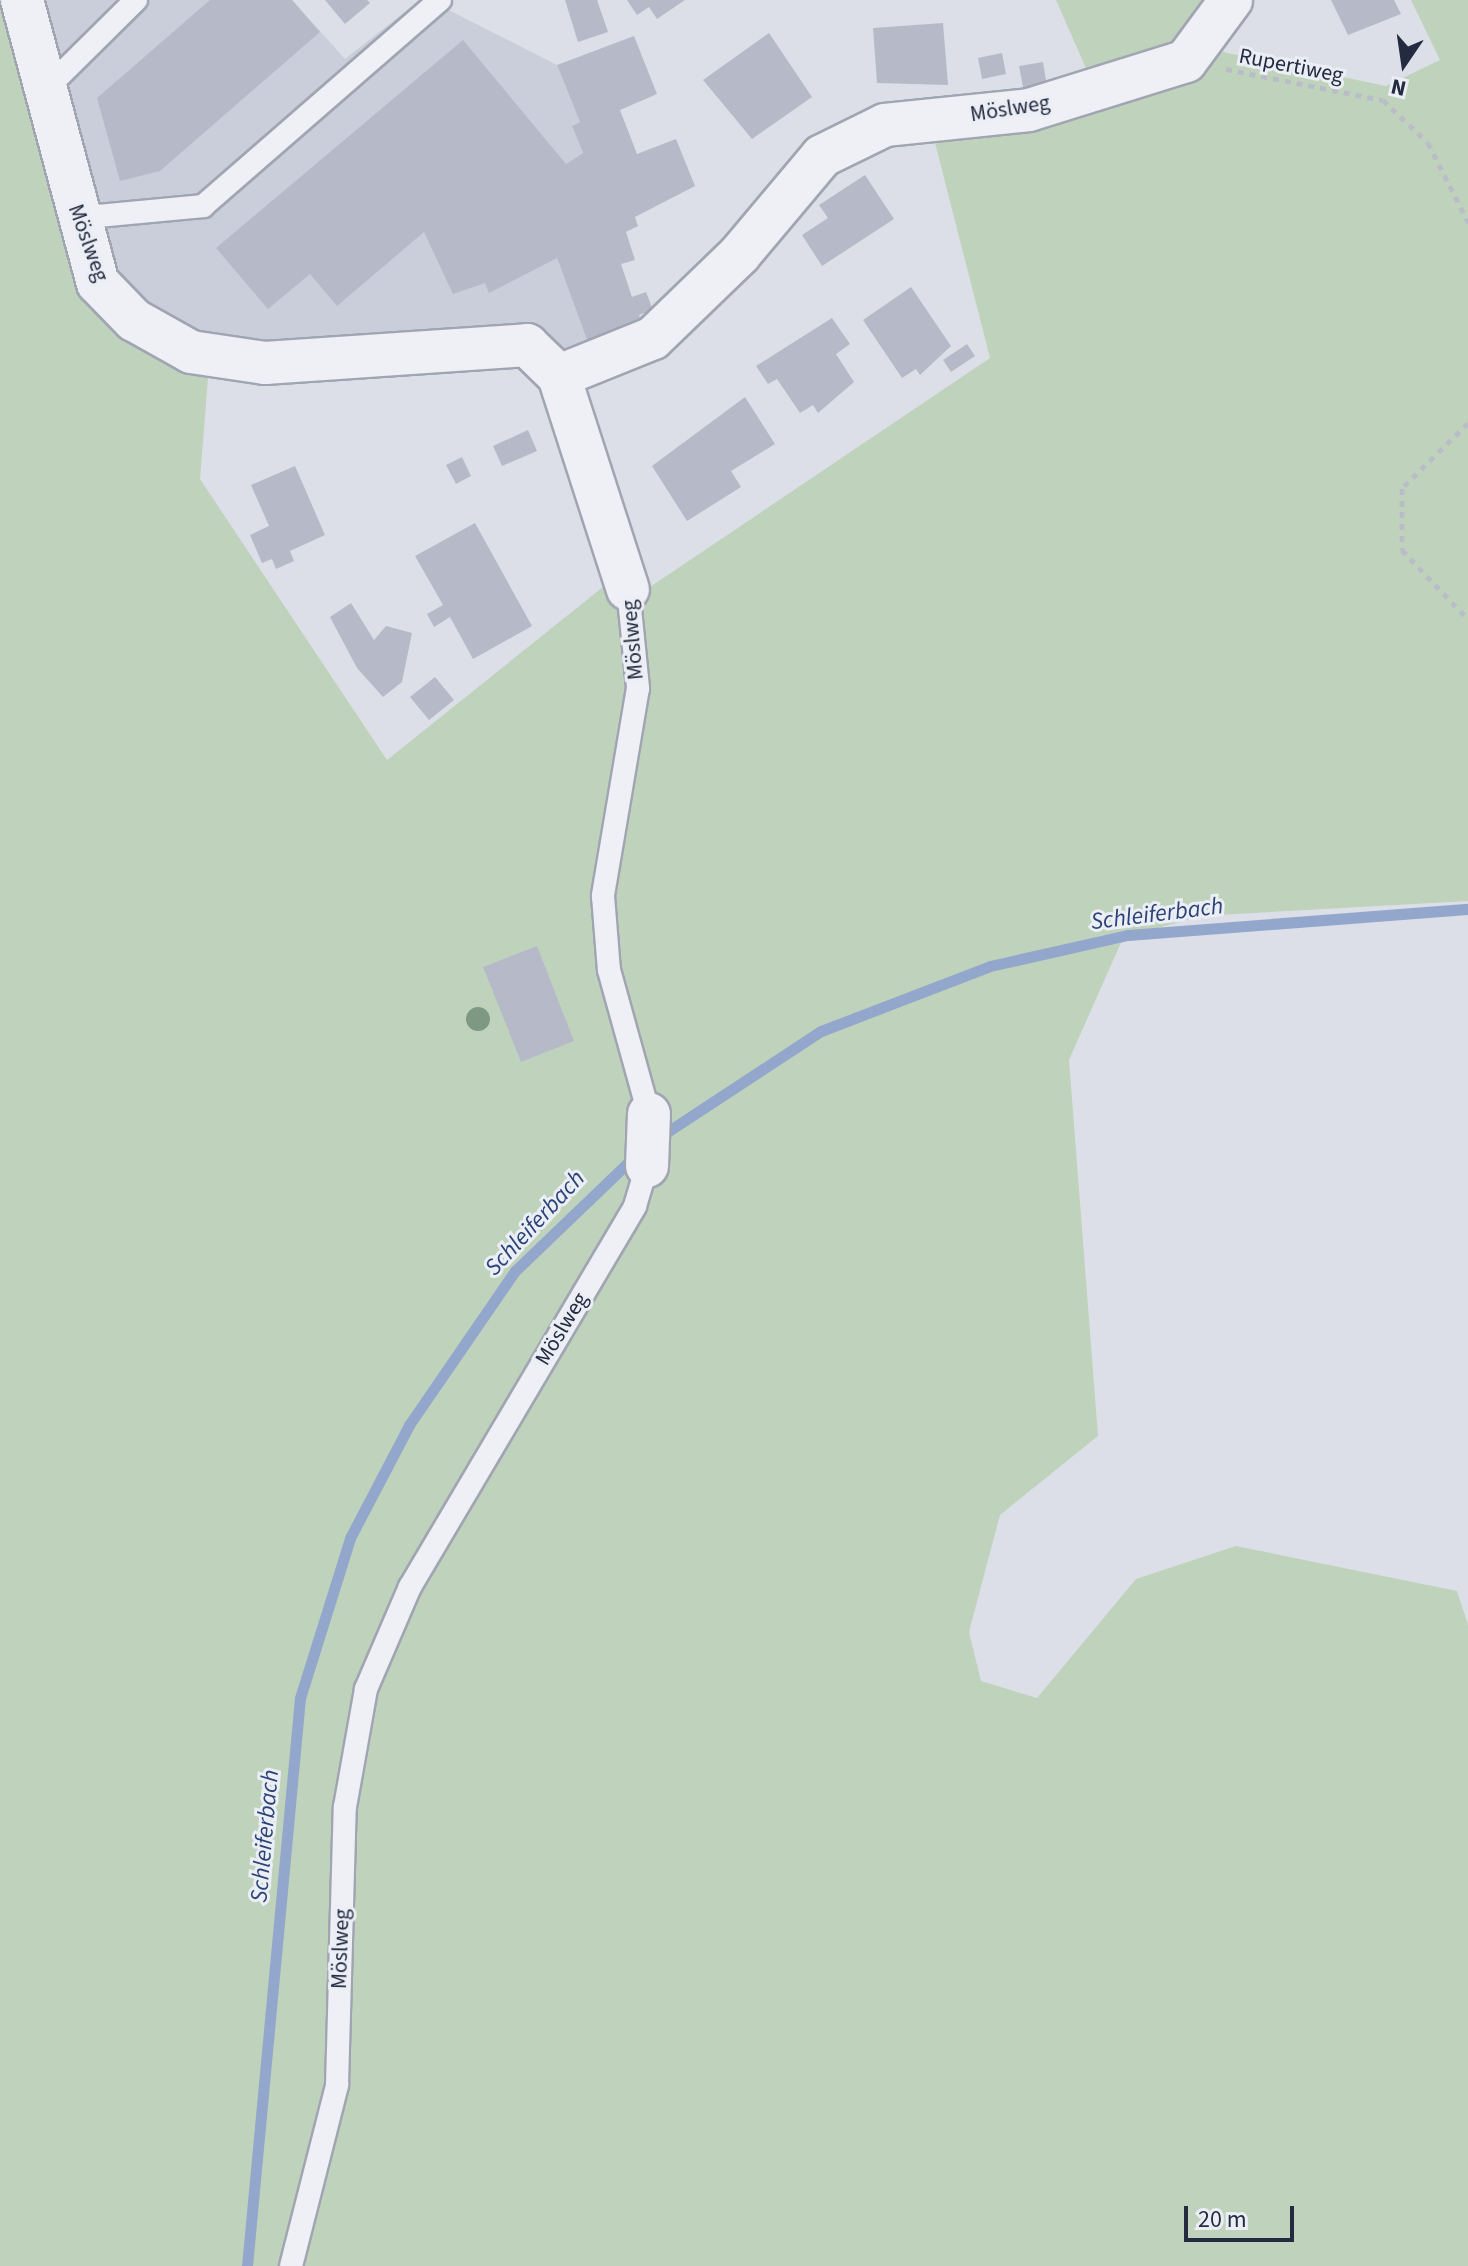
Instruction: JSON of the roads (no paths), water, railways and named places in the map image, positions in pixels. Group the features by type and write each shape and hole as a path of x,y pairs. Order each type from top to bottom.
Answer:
{"street":[{"name":"Möslweg","path":"559,376 653,338 739,255 822,156 885,125 1029,110 1186,61 1231,0"},
{"name":"Möslweg","path":"26,2 77,218 98,283 134,320 191,352 265,363 527,345 559,376 628,589"},
{"name":"Möslweg","path":"647,1166 649,1114"}],"lane":[{"path":"45,90 136,0"},
{"path":"77,218 203,206 440,0"},
{"name":"Möslweg","path":"628,589 638,688 603,896 609,970 649,1114"},
{"name":"Möslweg","path":"291,2266 337,2085 345,1807 366,1689 410,1587 635,1206 647,1166"}],"waterway":[{"name":"Schleiferbach","path":"658,1138 821,1031 990,966 1128,935 1468,909"},
{"name":"Schleiferbach","path":"247,2266 300,1698 350,1538 409,1425 515,1271 638,1153"}]}
